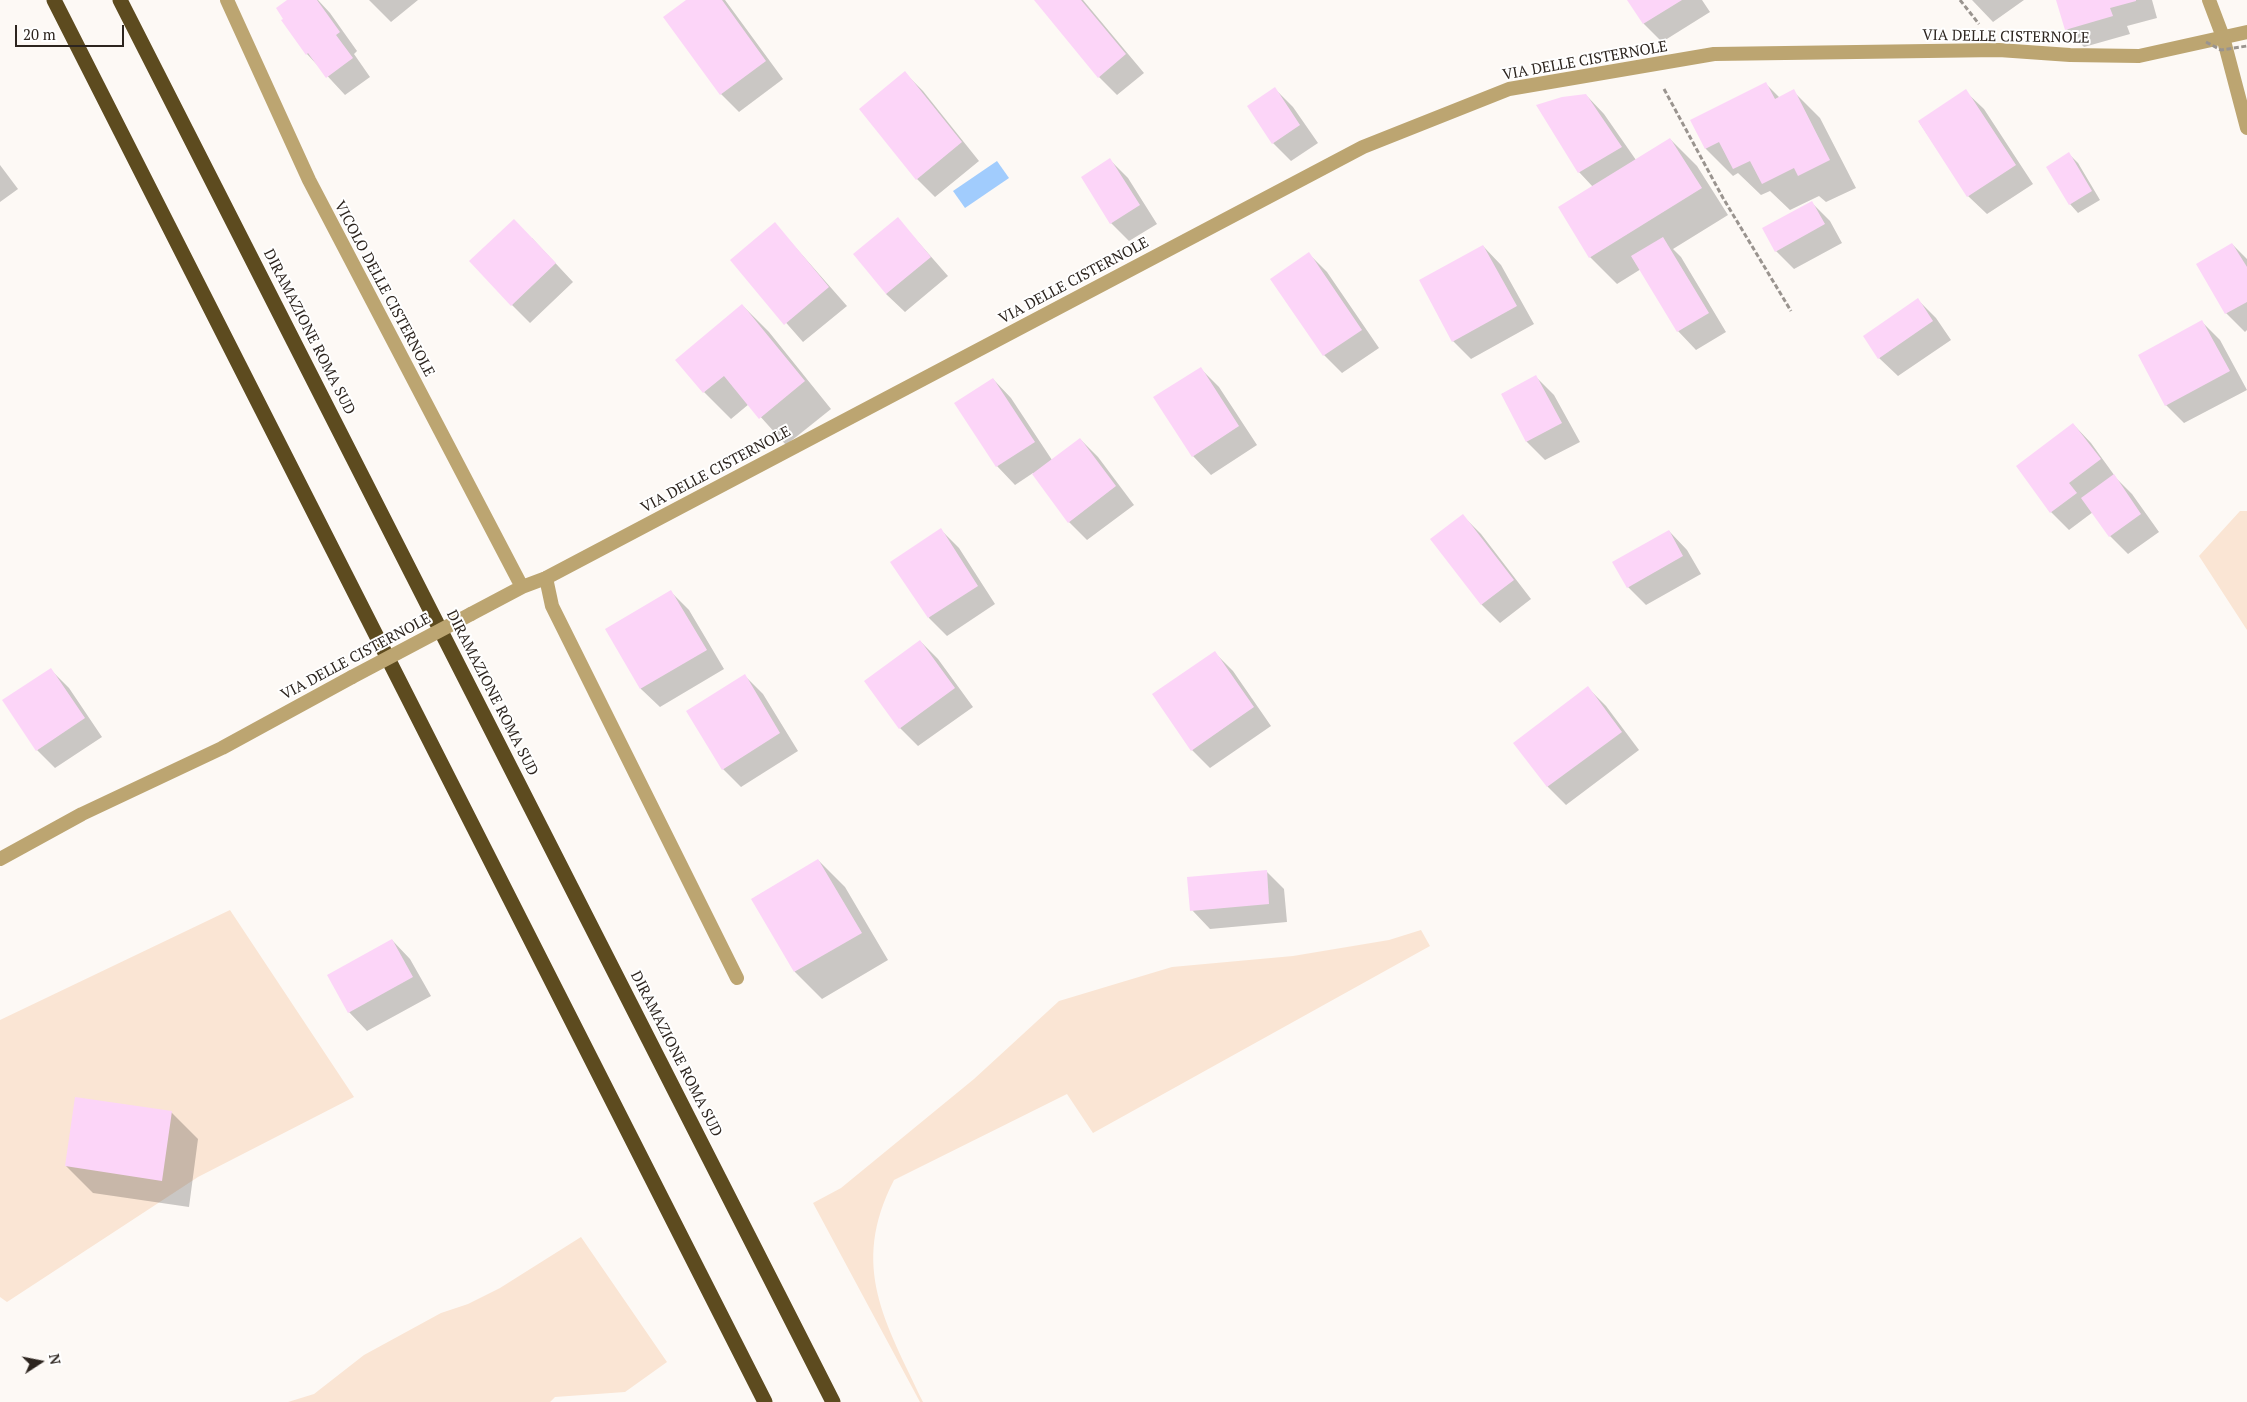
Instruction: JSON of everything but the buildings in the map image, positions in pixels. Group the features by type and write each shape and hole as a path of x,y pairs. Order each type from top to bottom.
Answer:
{"highway":[{"path":"54,0 765,1402"},
{"name":"DIRAMAZIONE ROMA SUD","path":"120,0 833,1402"}],"street":[{"name":"VICOLO DELLE CISTERNOLE","path":"227,0 309,180 522,588"},
{"path":"2209,0 2222,37 2247,128"},
{"name":"VIA DELLE CISTERNOLE","path":"0,859 82,814 222,748 471,614 546,578 1363,147 1509,89 1714,54 1999,50 2070,56 2139,56 2247,32"},
{"path":"546,578 552,606 736,978"}],"path":[{"path":"2206,42 2221,50 2247,46"},
{"path":"1651,64 1723,198 1791,311"}],"shaded area":[{"path":"2240,511 2247,511 2247,630 2199,556"},
{"path":"230,910 354,1097 198,1177 7,1302 0,1297 0,1020"},
{"path":"1421,930 1430,946 1093,1133 1067,1094 894,1180 881,1211 874,1240 874,1268 878,1294 886,1320 923,1402 920,1402 813,1203 841,1188 974,1079 1059,1001 1172,967 1293,956 1389,940"},
{"path":"581,1237 667,1362 625,1392 555,1397 550,1402 288,1402 314,1394 364,1355 441,1313 468,1304 500,1288"}],"water":[{"path":"997,161 1009,178 965,208 953,191"}]}
